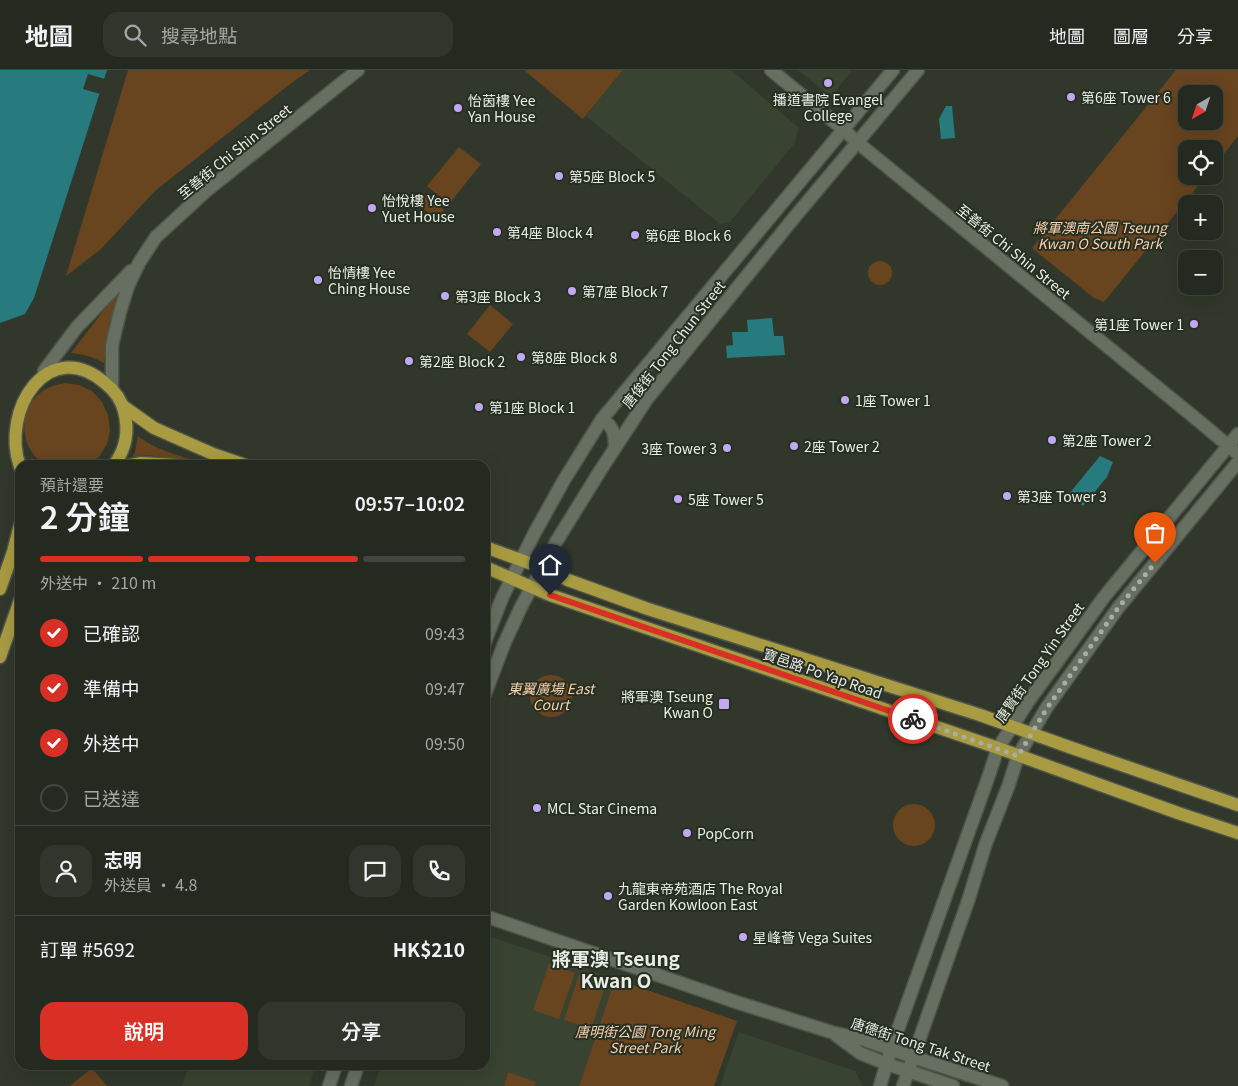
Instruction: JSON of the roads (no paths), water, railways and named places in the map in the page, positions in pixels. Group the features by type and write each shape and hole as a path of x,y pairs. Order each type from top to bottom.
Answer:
{"main road":[{"path":"15,460 8,451 6,423 9,408 16,394 33,377 44,371 62,367 79,369 98,376 112,388 120,399 127,427 123,450 117,460"},
{"path":"123,406 154,428 230,460"},
{"path":"0,589 15,544"},
{"name":"寶邑路 Po Yap Road","path":"490,549 648,609 980,715 1238,805"},
{"name":"寶邑路 Po Yap Road","path":"490,569 550,595 998,748 1238,833"},
{"path":"0,657 15,614"}],"street":[{"name":"至善街 Chi Shin Street","path":"112,388 112,345 120,312 128,286 139,263 156,237 206,191 358,70"},
{"name":"至善街 Chi Shin Street","path":"770,70 1238,454"},
{"name":"唐俊街 Tong Chun Street","path":"490,629 502,598 521,560 564,480 602,419 893,70"},
{"name":"唐俊街 Tong Chun Street","path":"490,681 521,607 556,542 647,399 793,219 918,70"},
{"name":"至善街 Chi Shin Street","path":"44,371 77,327 139,263"},
{"path":"602,419 609,424 615,435 615,448"},
{"name":"唐賢街 Tong Yin Street","path":"880,1086 891,1049 998,748 1030,699 1104,597 1238,434"},
{"path":"903,1086 968,901 986,843 1018,756 1047,708 1118,608 1238,462"},
{"name":"唐德街 Tong Tak Street","path":"490,918 736,1002 831,1032 865,1040 1002,1086"},
{"name":"唐德街 Tong Tak Street","path":"831,1032 860,1053 908,1072 953,1086"},
{"path":"329,1086 334,1070"},
{"path":"351,1086 356,1070"}],"water":[{"path":"0,70 107,70 34,298 25,314 0,323"},
{"path":"946,106 952,106 955,138 941,139 939,119"},
{"path":"772,318 774,336 783,336 785,355 727,358 726,346 733,345 732,332 748,332 747,320"},
{"path":"1100,456 1113,462 1107,477 1083,506 1069,494"}],"place":[{"name":"播道書院 Evangel College","path":"828,83"},
{"name":"第6座 Tower 6","path":"1071,97"},
{"name":"怡茵樓 Yee Yan House","path":"458,108"},
{"name":"第5座 Block 5","path":"559,176"},
{"name":"怡悅樓 Yee Yuet House","path":"372,208"},
{"name":"第4座 Block 4","path":"497,232"},
{"name":"第6座 Block 6","path":"635,235"},
{"name":"怡情樓 Yee Ching House","path":"318,280"},
{"name":"第7座 Block 7","path":"572,291"},
{"name":"第3座 Block 3","path":"445,296"},
{"name":"第1座 Tower 1","path":"1194,324"},
{"name":"第8座 Block 8","path":"521,357"},
{"name":"第2座 Block 2","path":"409,361"},
{"name":"1座 Tower 1","path":"845,400"},
{"name":"第1座 Block 1","path":"479,407"},
{"name":"第2座 Tower 2","path":"1052,440"},
{"name":"2座 Tower 2","path":"794,446"},
{"name":"3座 Tower 3","path":"727,448"},
{"name":"第3座 Tower 3","path":"1007,496"},
{"name":"5座 Tower 5","path":"678,499"},
{"name":"將軍澳 Tseung Kwan O","path":"724,704"},
{"name":"MCL Star Cinema","path":"537,808"},
{"name":"PopCorn","path":"687,833"},
{"name":"九龍東帝苑酒店 The Royal Garden Kowloon East","path":"608,896"},
{"name":"星峰薈 Vega Suites","path":"743,937"}],"district":[{"name":"將軍澳 Tseung Kwan O","path":"616,968"}],"park label":[{"name":"將軍澳南公園 Tseung Kwan O South Park","path":"1100,236"},
{"name":"東翼廣場 East Court","path":"551,696"},
{"name":"唐明街公園 Tong Ming Street Park","path":"645,1040"}]}
